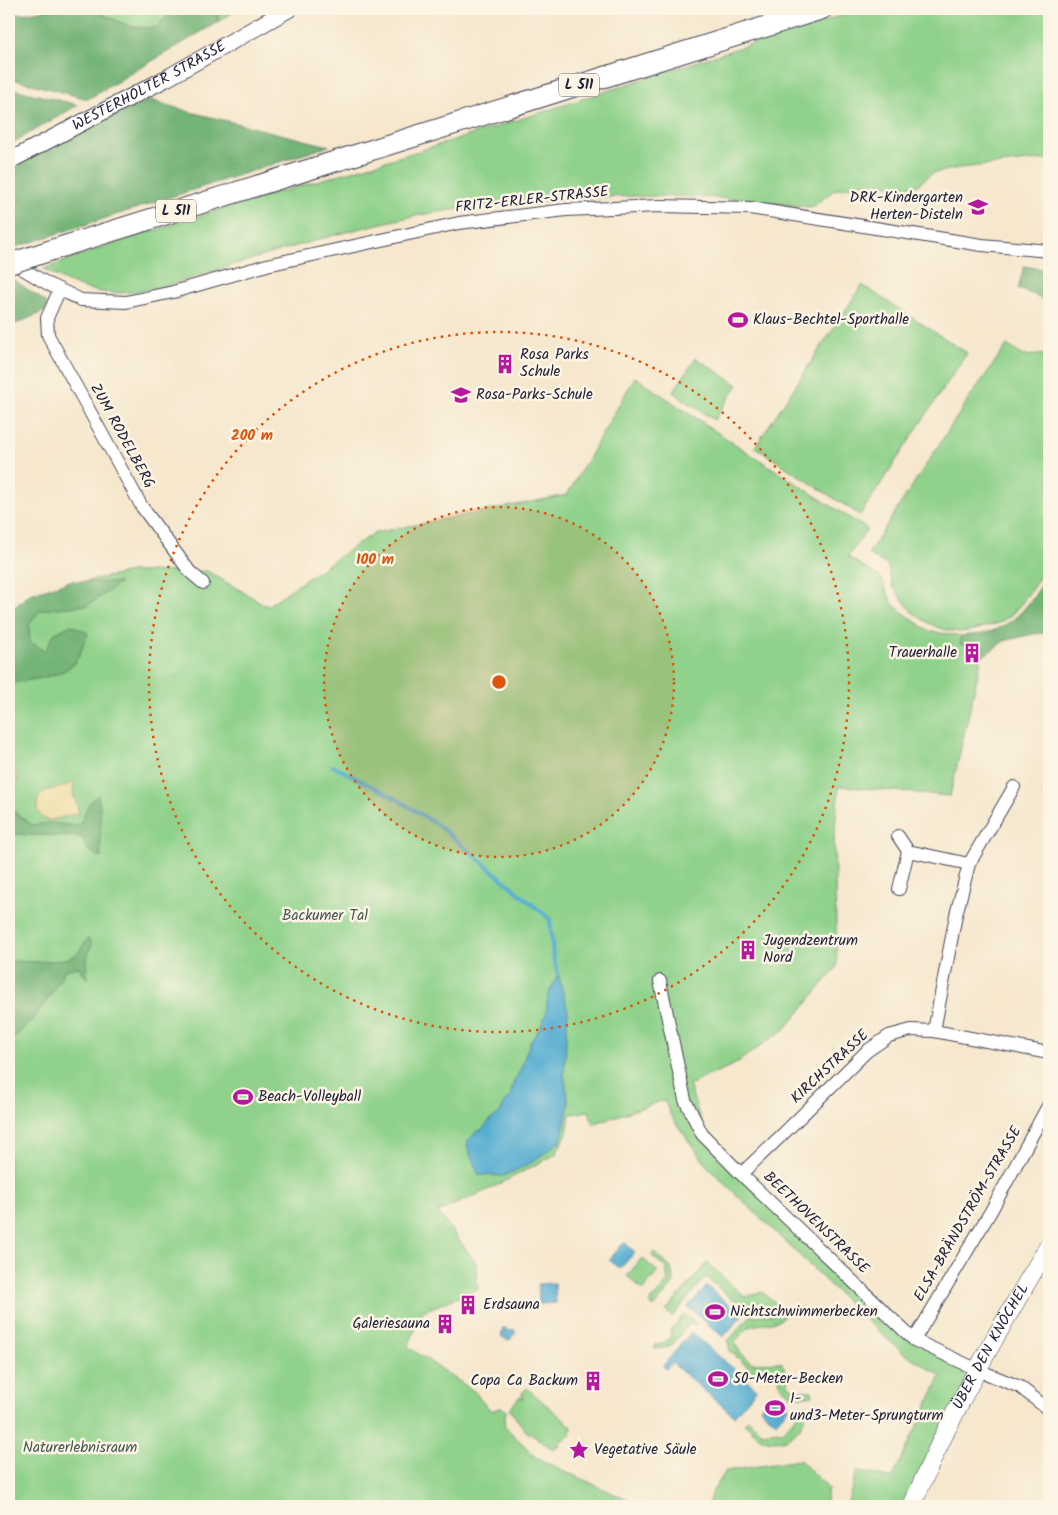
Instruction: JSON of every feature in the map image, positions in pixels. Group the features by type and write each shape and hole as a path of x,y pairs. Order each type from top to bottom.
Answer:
{"main road":[{"name":"L 511","path":"9,264 822,9"},
{"name":"ÜBER DEN KNÖCHEL","path":"912,1506 978,1370 1049,1245"}],"street":[{"name":"WESTERHOLTER STRASSE","path":"9,161 167,78 289,9"},
{"name":"FRITZ-ERLER-STRASSE","path":"9,254 18,266 59,291 81,300 126,302 173,292 267,265 459,223 566,210 660,206 750,208 982,244 1049,251"},
{"name":"ZUM RODELBERG","path":"59,291 47,318 48,335 142,507 190,572 203,584"},
{"path":"934,1030 956,915 969,864 1014,787"},
{"path":"898,836 908,851 969,864"},
{"path":"898,889 908,851"},
{"name":"BEETHOVENSTRASSE","path":"660,981 685,1100 702,1134 741,1174 914,1340 1020,1387 1049,1410"},
{"name":"KIRCHSTRASSE","path":"741,1174 866,1051 889,1036 911,1030 934,1030 1049,1053"},
{"name":"ELSA-BRÄNDSTRÖM-STRASSE","path":"914,1340 991,1211 1049,1104"}],"green space":[{"path":"52,9 91,9 131,27 155,28 169,15 186,10 218,12 218,22 88,99 9,78 9,12 22,14"},
{"path":"91,9 238,9 218,22 218,12 169,15 155,28 131,27"},
{"path":"863,9 1049,9 1049,159 959,168 933,173 916,186 865,183 834,190 814,206 809,207 762,201 645,196 577,198 447,211 360,228 274,252 166,286 133,292 107,293 88,289 61,279 44,269 189,219 435,146"},
{"path":"9,88 78,105 9,145"},
{"path":"147,99 190,112 329,146 13,248 9,243 9,169"},
{"path":"1024,266 1049,270 1049,304 1034,295 1018,289"},
{"path":"14,280 46,302 47,307 45,311 9,327 9,281"},
{"path":"862,285 967,353 860,515 755,447"},
{"path":"1007,345 1023,356 1049,354 1049,564 1022,603 1010,616 999,623 974,630 960,632 946,630 932,625 913,613 893,587 887,565 868,554 970,397"},
{"path":"696,358 738,385 714,420 673,392"},
{"name":"Backumer Tal","path":"635,377 867,529 848,557 881,578 893,605 928,631 961,636 961,644 984,647 950,796 839,786 834,839 837,967 787,1027 735,1064 689,1085 703,1127 702,1135 901,1326 978,1370 914,1506 847,1506 857,1470 892,1479 941,1376 902,1352 865,1319 708,1167 672,1118 664,1100 593,1124 589,1111 570,1114 567,1133 556,1154 494,1187 438,1212 476,1263 478,1289 423,1311 408,1347 475,1392 491,1411 502,1407 506,1411 504,1426 537,1458 640,1506 9,1506 9,611 36,592 131,572 207,571 267,606 374,533 567,495"},
{"path":"1049,573 1049,633 1033,634 1004,641 982,657 984,647 960,644 961,636 981,634 995,630 1014,618 1030,602"},
{"path":"70,581 120,583 88,605 40,610 29,625 30,642 45,651 54,634 71,625 88,633 81,652 69,668 61,672 44,678 9,684 9,612 30,594"},
{"path":"98,795 101,858 87,849 82,837 9,834 9,808 32,825 51,823 77,826 83,818 87,807"},
{"path":"88,938 92,943 87,958 87,979 79,967 65,970 36,1015 13,1038 9,1038 9,960 43,962 60,960 75,955"},
{"path":"654,1252 671,1268 674,1283 654,1307 649,1303 668,1282 666,1268 651,1255"},
{"path":"642,1258 658,1272 643,1290 627,1276"},
{"path":"707,1263 745,1297 762,1292 780,1306 742,1308 706,1277 672,1317 666,1311"},
{"path":"685,1314 696,1324 694,1326 690,1323 670,1347 655,1349 655,1345 664,1344 671,1336 671,1330"},
{"path":"783,1314 780,1320 749,1327 734,1342 740,1352 752,1363 781,1362 790,1386 794,1389 812,1391 813,1396 793,1396 780,1386 778,1370 754,1372 730,1351 728,1341 750,1316"},
{"path":"527,1388 572,1427 571,1435 559,1442 560,1445 553,1449 526,1431 509,1409 520,1396 523,1399 522,1393"},
{"path":"801,1405 807,1405 804,1421 794,1434 779,1441 762,1438 744,1423 748,1419 762,1433 782,1432 799,1413 797,1410"},
{"path":"800,1460 828,1488 825,1506 707,1506 713,1491 726,1471"}],"sand":[{"path":"9,767 17,773 17,782 15,787 9,789"},
{"path":"75,781 74,793 79,813 51,820 42,817 38,812 37,806 38,799 42,793"}],"water":[{"path":"558,974 568,1011 564,1075 569,1104 561,1141 529,1164 503,1176 479,1175 467,1147 468,1141 477,1131 483,1129 490,1120 501,1112 504,1103 510,1097 514,1081 520,1071 530,1042 540,1028 546,1013 548,995"},
{"path":"624,1242 635,1252 620,1269 609,1260"},
{"path":"555,1283 556,1303 539,1304 538,1284"},
{"name":"Nichtschwimmerbecken","path":"707,1286 742,1316 723,1337 688,1307"},
{"path":"503,1328 506,1328 507,1331 515,1330 515,1335 513,1334 511,1339 507,1340 501,1336"},
{"name":"50-Meter-Becken","path":"691,1332 757,1389 734,1416 672,1363 666,1369 663,1366"},
{"name":"1- und3-Meter-Sprungturm","path":"773,1393 789,1407 776,1422 760,1408"}],"waterway":[{"path":"333,766 395,798 439,826 550,919 553,957 558,974"}],"place":[{"name":"DRK-Kindergarten Herten-Disteln","path":"978,207"},
{"name":"Klaus-Bechtel-Sporthalle","path":"738,320"},
{"name":"Rosa Parks Schule","path":"505,364"},
{"name":"Rosa-Parks-Schule","path":"461,395"},
{"name":"Trauerhalle","path":"972,653"},
{"name":"Jugendzentrum Nord","path":"748,950"},
{"name":"Beach-Volleyball","path":"243,1097"},
{"name":"Erdsauna","path":"468,1305"},
{"name":"Nichtschwimmerbecken","path":"715,1312"},
{"name":"Galeriesauna","path":"445,1324"},
{"name":"50-Meter-Becken","path":"718,1379"},
{"name":"Copa Ca Backum","path":"593,1381"},
{"name":"1- und3-Meter-Sprungturm","path":"775,1408"},
{"name":"Vegetative Säule","path":"579,1450"}],"park label":[{"name":"Naturerlebnisraum","path":"80,1448"}]}
